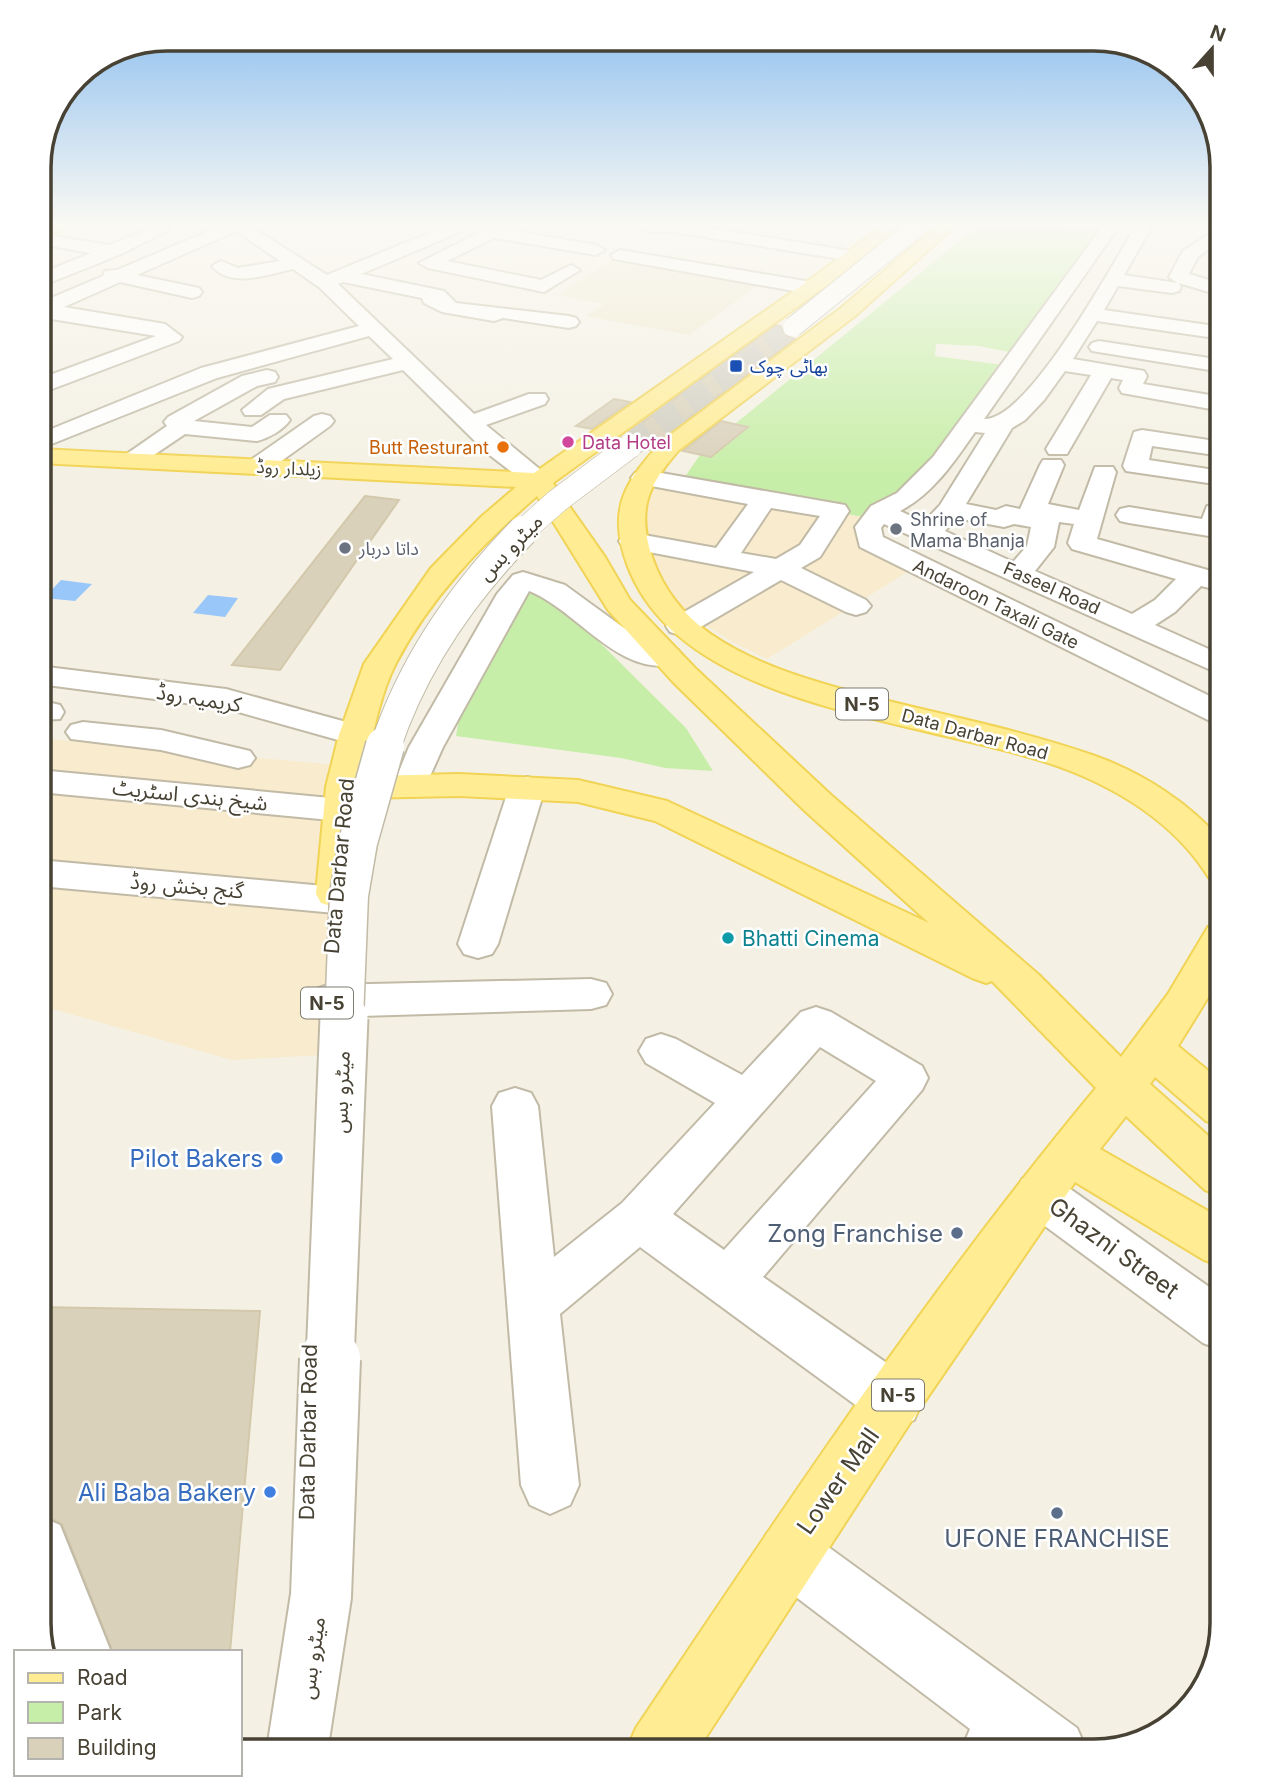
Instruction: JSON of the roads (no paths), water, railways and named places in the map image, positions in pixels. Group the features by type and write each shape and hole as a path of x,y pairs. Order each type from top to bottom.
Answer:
{"main road":[{"name":"Data Darbar Road","path":"286,1739 305,1577 314,1197 343,798 356,735 380,664 441,573 490,523 539,481 793,310"},
{"path":"827,310 848,312"},
{"path":"634,495 670,446 851,310"},
{"name":"زیلدار روڈ","path":"51,457 539,481"},
{"path":"539,481 591,557 618,604 667,657 818,803 1024,986 1137,1068 1210,1102"},
{"name":"Data Darbar Road","path":"634,495 647,582 681,626 755,670 821,693 1084,764 1142,793 1169,812 1210,851"},
{"path":"343,798 410,786 527,788 578,791 667,812 860,909 1024,986"},
{"name":"N-5","path":"1137,1068 1210,969"},
{"path":"1137,1068 1210,1160"},
{"name":"Lower Mall","path":"668,1739 788,1554 1054,1174 1137,1068"},
{"path":"1054,1174 1210,1239"}],"street":[{"path":"326,315 342,310"},
{"path":"353,310 496,448 539,481"},
{"path":"461,310 495,316 502,312 569,322"},
{"path":"880,512 906,498 942,462 1051,310"},
{"path":"928,534 950,509 1002,425 1029,405 1093,310"},
{"path":"1086,321 1157,310"},
{"path":"51,312 159,328 172,337 51,383"},
{"path":"51,328 78,317"},
{"path":"1086,321 1147,341"},
{"path":"1086,321 1210,349"},
{"path":"1086,321 1210,349"},
{"path":"51,437 204,375 373,329"},
{"path":"1180,342 1210,349"},
{"path":"176,422 250,382 391,346"},
{"path":"126,355 204,375"},
{"path":"130,460 181,427 257,434 276,394 284,395 408,362"},
{"path":"1058,363 1136,376 1130,387 1210,402"},
{"path":"1031,514 1052,464 1104,371"},
{"path":"169,389 266,415"},
{"path":"470,423 537,399"},
{"path":"1146,410 1210,420"},
{"path":"51,412 86,423"},
{"path":"257,467 323,421"},
{"path":"968,425 1002,425"},
{"path":"1208,476 1135,466 1142,436 1210,447"},
{"path":"1020,474 1052,464"},
{"path":"1104,472 1082,544 1136,541 1210,530"},
{"path":"634,495 744,527 818,540"},
{"path":"634,495 744,527 836,511 818,540 779,568 681,626"},
{"name":"میٹرو بس","path":"299,1739 321,1596 349,895 363,810 392,725 420,665 445,623 475,582 533,521 634,495"},
{"path":"950,509 1004,519 1006,514 1088,519"},
{"name":"Faseel Road","path":"880,512 928,534 1026,565 1135,625 1210,660"},
{"name":"Andaroon Taxali Gate","path":"880,512 868,527 870,541 1210,708"},
{"path":"1031,514 1046,522 1040,547 1026,565 1075,572"},
{"path":"744,527 779,568 856,606"},
{"path":"1136,541 1209,579"},
{"path":"1135,625 1209,579"},
{"path":"410,786 426,747 505,605 523,582 541,584 563,593 637,652 667,657"},
{"name":"کریمیہ روڈ","path":"51,677 226,699 356,735"},
{"path":"171,743 226,699"},
{"path":"83,732 171,743 238,758"},
{"name":"شیخ ہندی اسٹریٹ","path":"51,782 343,798"},
{"path":"478,944 527,788"},
{"name":"گنج بخش روڈ","path":"51,874 335,900"},
{"path":"328,1001 591,994"},
{"path":"535,1303 639,1218 745,1098 816,1023 906,1078 727,1282"},
{"path":"661,1051 745,1098"},
{"path":"515,1106 550,1485"},
{"name":"Ghazni Street","path":"1054,1174 1210,1314"},
{"path":"639,1218 895,1401"},
{"path":"788,1554 1016,1739"},
{"path":"51,1579 79,1650"}],"water":[{"path":"61,580 92,584 75,601 51,599 51,591"},
{"path":"208,595 238,598 225,617 193,613"}],"tunnel":[{"path":"745,362 793,327"},
{"path":"630,446 747,360"}],"place":[{"name":"بھاٹی چوک","path":"736,366"},
{"name":"Data Hotel","path":"568,442"},
{"name":"Butt Resturant","path":"503,447"},
{"name":"Shrine of Mama Bhanja","path":"896,529"},
{"name":"داتا دربار","path":"345,548"},
{"name":"Bhatti Cinema","path":"728,938"},
{"name":"Pilot Bakers","path":"277,1158"},
{"name":"Zong Franchise","path":"957,1233"},
{"name":"Ali Baba Bakery","path":"270,1492"},
{"name":"UFONE FRANCHISE","path":"1057,1513"}]}
